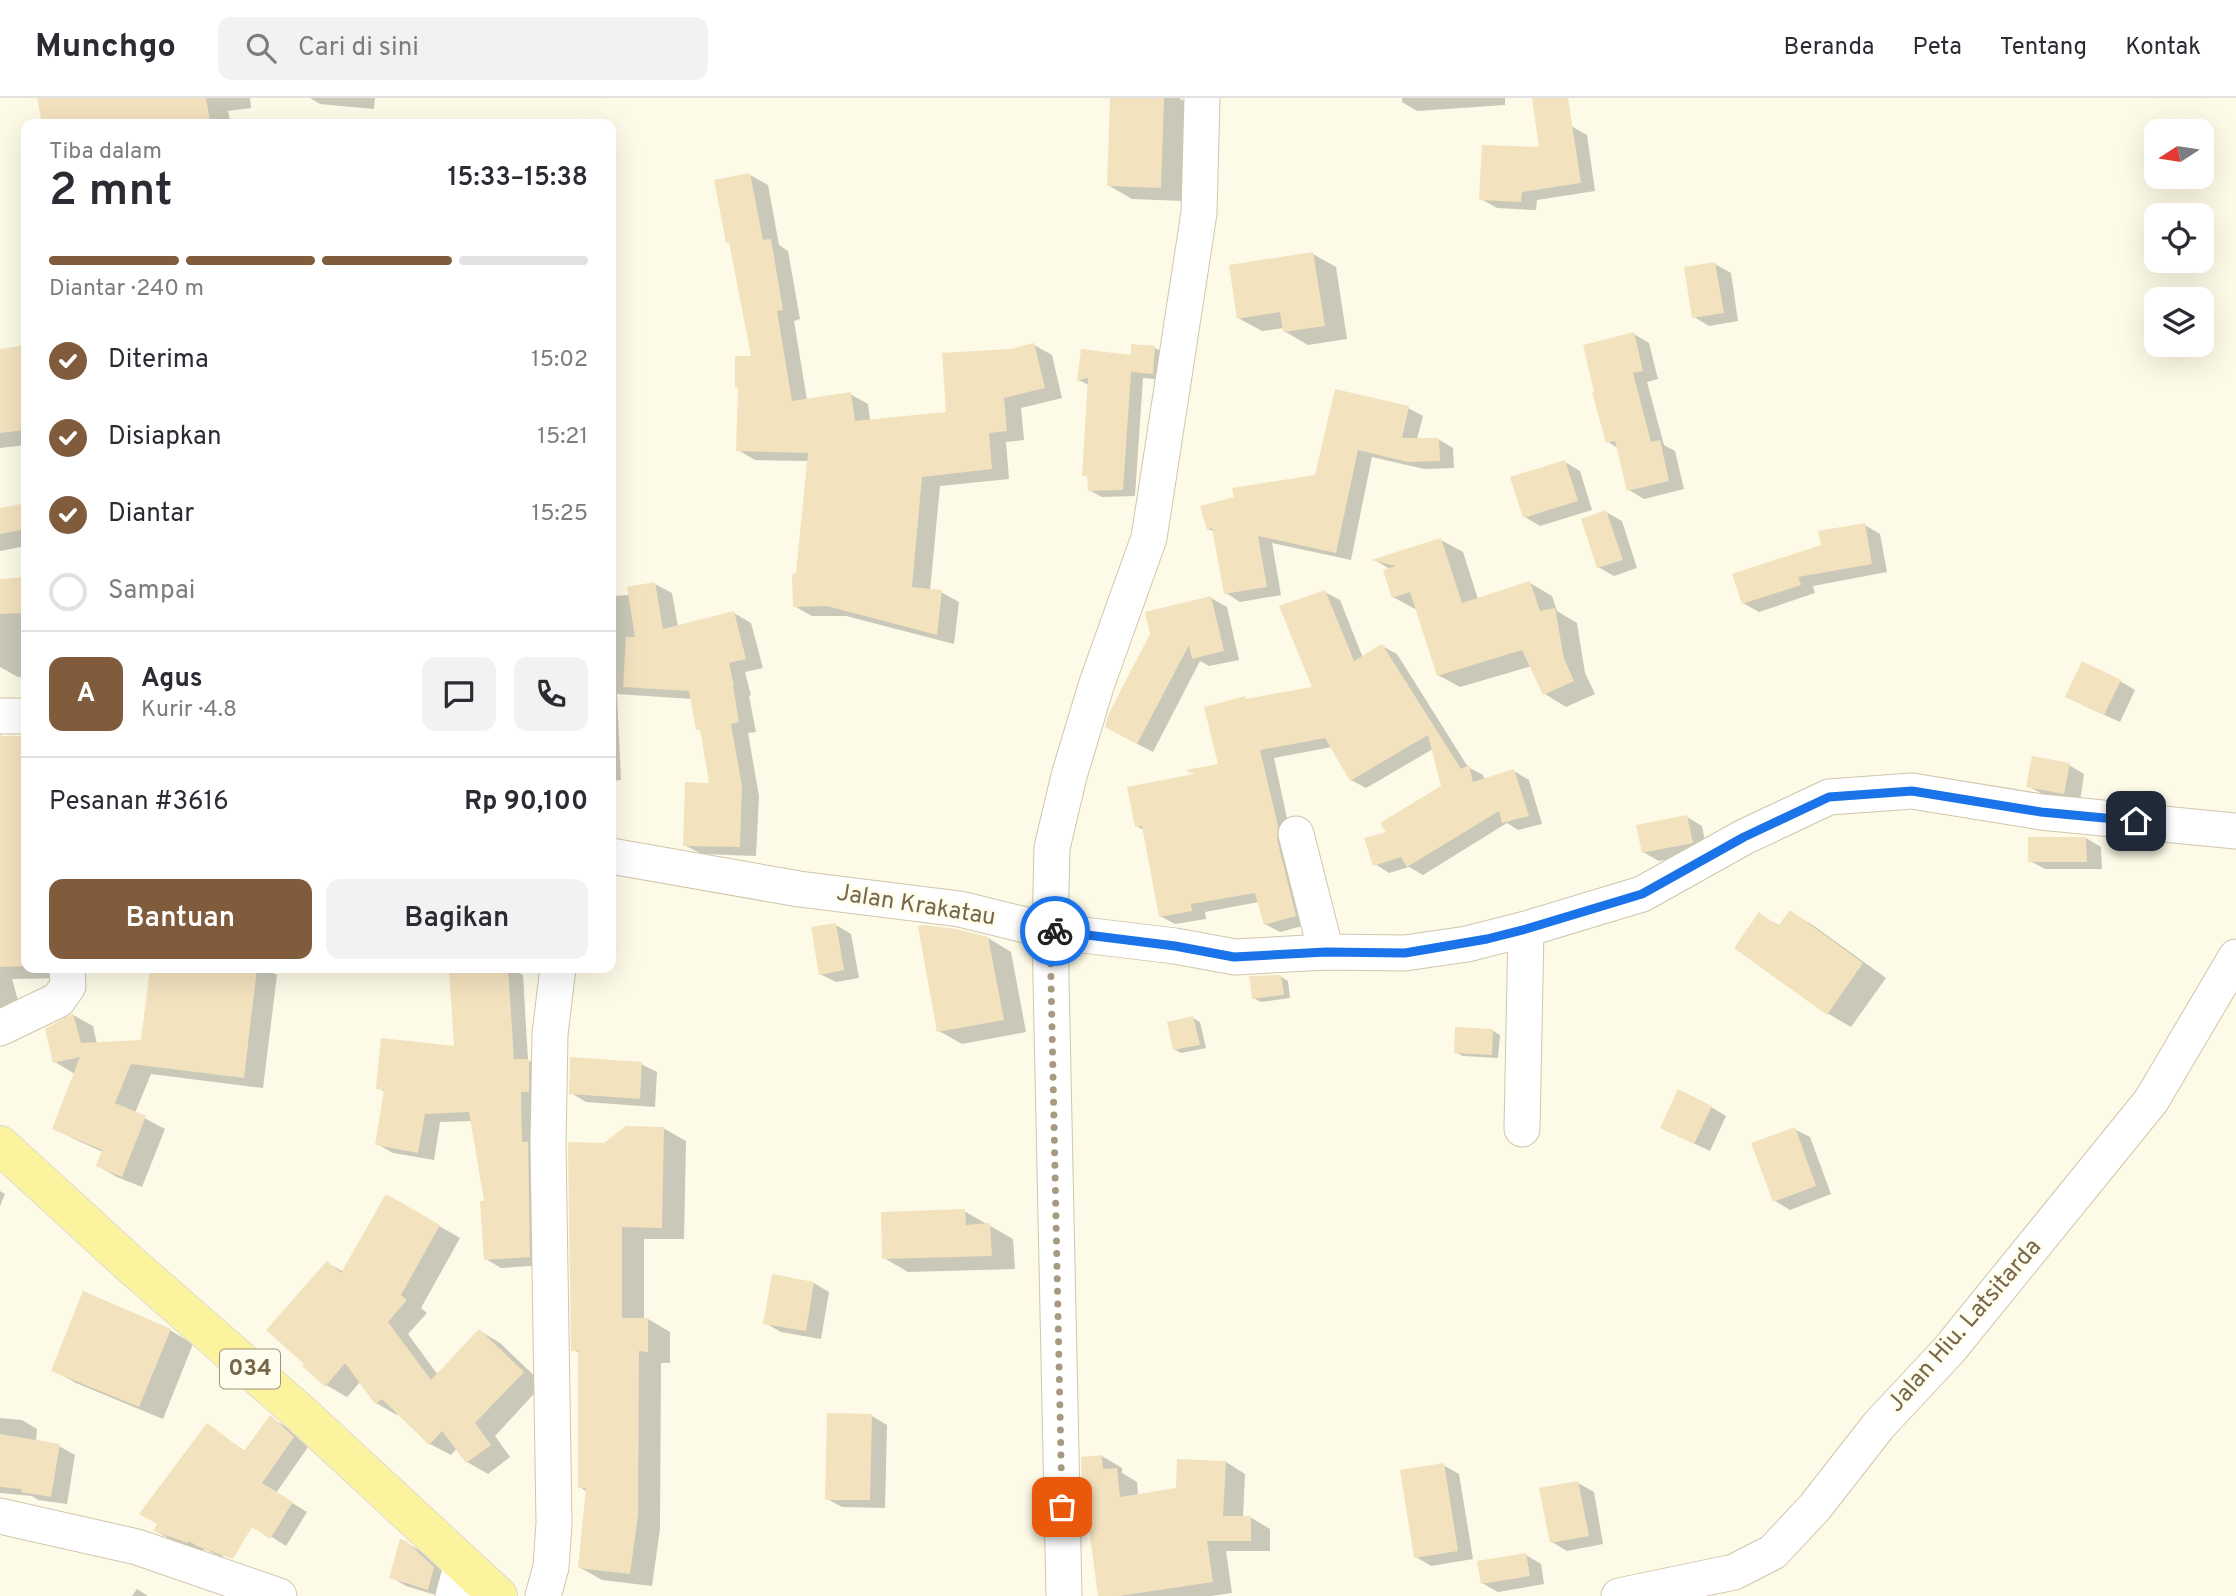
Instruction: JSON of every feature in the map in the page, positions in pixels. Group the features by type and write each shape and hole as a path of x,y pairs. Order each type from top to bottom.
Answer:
{"main road":[{"name":"034","path":"0,1145 131,1265 297,1410 457,1580 498,1596"}],"street":[{"path":"1064,1596 1050,931 1052,848 1069,776 1097,683 1149,538 1199,213 1202,98"},
{"path":"0,716 21,716"},
{"name":"Jalan Krakatau","path":"616,857 799,889 960,909 1050,931 1175,946 1234,957 1326,952 1405,953 1467,944 1526,929 1642,894 1744,837 1829,797 1912,791 2041,812 2236,831"},
{"path":"1296,834 1326,952"},
{"path":"1522,1129 1526,929"},
{"name":"Jalan Hiu. Latsitarda","path":"1619,1596 1734,1572 1773,1552 1815,1507 1879,1425 1949,1350 2151,1101 2236,957"},
{"path":"0,1028 58,1000 68,986 67,973"},
{"path":"543,1596 551,1567 554,1523 548,1144 550,1034 557,973"},
{"path":"0,1516 137,1547 279,1596"}],"building":[{"path":"37,98 206,98 210,119 41,119"},
{"path":"1110,98 1164,98 1161,188 1107,186"},
{"path":"1532,98 1568,98 1581,183 1522,192 1521,202 1479,200 1482,145 1539,147"},
{"path":"750,173 763,240 771,239 783,310 777,311 792,401 851,392 855,421 946,412 942,353 1010,349 1034,343 1045,388 1004,398 1007,431 989,433 992,469 922,477 912,587 942,590 937,635 827,606 793,607 792,574 796,573 808,453 736,451 738,388 735,387 735,356 751,356 714,180"},
{"path":"1313,252 1325,326 1283,332 1280,312 1237,319 1229,265"},
{"path":"1715,262 1724,313 1692,318 1684,267"},
{"path":"1634,332 1643,371 1633,373 1651,442 1660,440 1669,481 1627,491 1615,441 1606,443 1583,345"},
{"path":"1131,344 1155,346 1153,374 1131,372 1123,490 1088,491 1087,476 1082,476 1088,378 1077,381 1081,349 1131,355"},
{"path":"21,346 21,430 0,433 0,349"},
{"path":"1335,389 1409,406 1402,438 1439,438 1440,461 1408,462 1358,450 1336,553 1258,536 1267,587 1224,594 1212,528 1207,530 1200,506 1234,497 1232,488 1315,475"},
{"path":"1565,460 1578,501 1523,518 1510,477"},
{"path":"21,504 21,530 0,534 0,508"},
{"path":"1606,510 1623,560 1597,568 1581,519"},
{"path":"1865,523 1872,564 1798,577 1801,585 1742,604 1732,574 1821,545 1818,531"},
{"path":"1441,538 1462,603 1530,581 1540,611 1555,608 1564,659 1574,681 1543,695 1522,650 1437,676 1410,592 1392,598 1383,570 1396,566 1371,560"},
{"path":"21,577 21,613 0,614 0,579"},
{"path":"655,582 663,629 734,611 746,659 729,663 739,722 731,724 742,786 740,847 683,846 685,782 709,783 700,729 696,730 689,691 623,687 626,637 635,637 627,587"},
{"path":"1325,590 1354,661 1382,644 1461,769 1469,765 1473,782 1514,769 1529,816 1502,823 1499,811 1407,867 1401,857 1373,866 1364,838 1386,832 1380,823 1441,786 1428,735 1350,781 1325,738 1260,750 1278,826 1277,839 1296,916 1264,925 1255,893 1191,904 1192,911 1159,917 1142,826 1135,827 1127,787 1194,774 1186,770 1218,764 1204,707 1245,696 1245,699 1312,687 1279,606"},
{"path":"1211,596 1224,651 1192,659 1189,645 1137,744 1105,727 1109,713 1150,634 1145,612"},
{"path":"2082,661 2121,680 2104,715 2065,697"},
{"path":"0,736 21,736 21,966 0,967"},
{"path":"2032,756 2070,763 2064,794 2026,787"},
{"path":"1687,815 1693,843 1642,853 1636,825"},
{"path":"2028,837 2086,837 2087,862 2028,862"},
{"path":"1790,910 1863,963 1827,1015 1734,948 1759,912 1778,926"},
{"path":"836,923 844,970 819,975 811,927"},
{"path":"918,926 988,937 1004,1020 937,1032"},
{"path":"149,973 256,973 244,1078 131,1064 115,1103 146,1116 122,1177 96,1166 102,1150 52,1129 80,1057 53,1063 45,1029 73,1013 81,1043 141,1040"},
{"path":"449,973 508,973 514,1059 529,1059 529,1092 521,1092 522,1142 528,1142 530,1257 484,1260 480,1201 484,1201 469,1112 425,1114 418,1153 375,1145 384,1090 376,1089 381,1038 454,1046"},
{"path":"1281,975 1284,995 1252,999 1249,976"},
{"path":"1193,1016 1200,1045 1173,1050 1167,1022"},
{"path":"1455,1027 1493,1029 1492,1055 1454,1053"},
{"path":"570,1057 642,1062 640,1099 569,1094"},
{"path":"1678,1089 1712,1106 1694,1144 1660,1128"},
{"path":"626,1126 664,1127 662,1228 622,1227 622,1318 648,1318 648,1352 639,1351 638,1515 630,1574 578,1568 586,1488 578,1488 578,1351 571,1351 568,1144 604,1143"},
{"path":"1795,1127 1816,1186 1773,1202 1751,1143"},
{"path":"386,1194 440,1225 401,1295 407,1300 388,1322 431,1380 479,1329 524,1372 475,1423 491,1445 466,1463 442,1431 429,1445 382,1399 375,1404 345,1363 325,1387 266,1330 327,1261 341,1273"},
{"path":"965,1209 966,1225 990,1223 992,1256 882,1259 881,1212"},
{"path":"772,1274 814,1282 806,1331 763,1324"},
{"path":"83,1291 171,1329 139,1407 51,1371"},
{"path":"827,1413 872,1414 870,1500 825,1500"},
{"path":"270,1415 294,1437 262,1483 293,1502 270,1539 252,1527 233,1559 189,1541 188,1543 153,1531 157,1524 139,1514 207,1423 244,1451"},
{"path":"0,1434 60,1444 51,1497 21,1492 22,1489 0,1487"},
{"path":"1102,1455 1103,1469 1117,1468 1120,1497 1176,1488 1177,1459 1226,1461 1223,1516 1251,1516 1251,1541 1207,1541 1213,1582 1119,1596 1098,1596 1088,1522 1083,1522 1081,1457"},
{"path":"1444,1463 1458,1551 1414,1558 1400,1470"},
{"path":"1578,1481 1589,1536 1550,1543 1539,1488"},
{"path":"400,1539 406,1541 434,1567 428,1590 389,1578"},
{"path":"1526,1553 1530,1576 1481,1584 1477,1561"}],"way so far":[{"path":"1055,931 1050,931 1062,1507"}],"route":[{"path":"1055,931 1175,946 1234,957 1326,952 1405,953 1467,944 1642,894 1744,837 1829,797 1912,791 2041,812 2136,821"}]}
